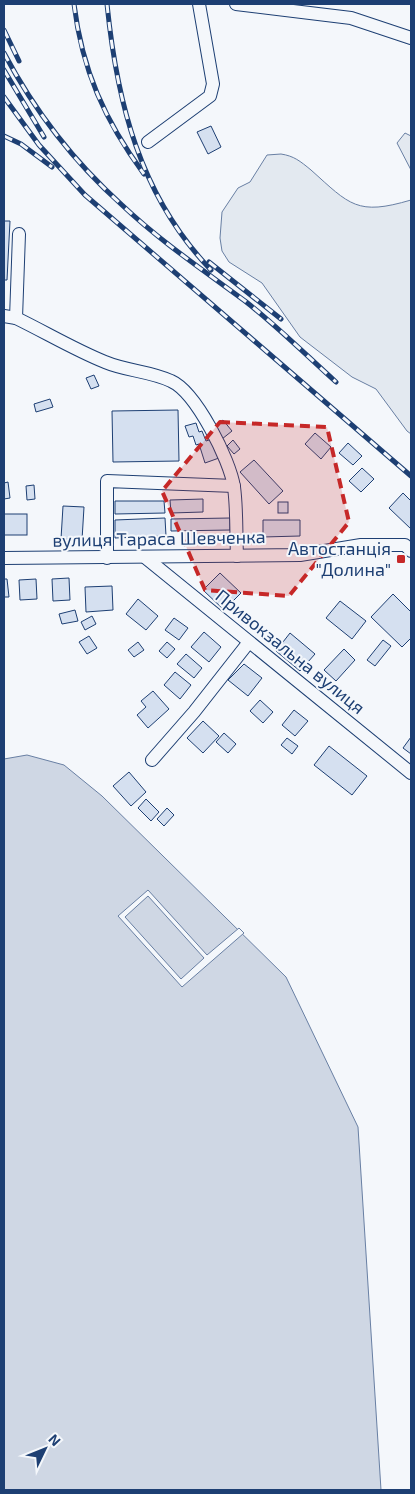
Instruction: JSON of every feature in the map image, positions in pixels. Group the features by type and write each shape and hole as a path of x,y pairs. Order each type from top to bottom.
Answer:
{"street":[{"path":"148,142 210,96 213,84 199,4"},
{"path":"236,4 352,18 411,38"},
{"path":"19,234 10,317 104,362 172,381 185,390 197,406 221,447 234,486 237,556"},
{"path":"107,558 107,481 234,486"},
{"name":"вулиця Тараса Шевченка","path":"4,558 300,555 360,545 408,548"},
{"name":"Привокзальна вулиця","path":"146,558 411,773"},
{"path":"152,760 194,712 249,642"}],"highlighted area":[{"path":"220,422 327,427 349,522 289,596 205,590 162,491"}],"shaded area":[{"path":"405,133 411,136 411,170 397,143"},
{"path":"281,154 290,156 300,162 335,192 355,204 366,207 378,207 411,200 411,434 376,389 352,377 300,337 262,283 229,262 222,251 220,238 222,212 238,188 250,182 267,155"},
{"path":"27,755 64,765 102,796 286,977 358,1127 381,1490 4,1490 4,759"}],"pier":[{"path":"148,890 207,955 239,928 244,933 182,987 118,916","holes":["148,896 204,958 181,979 125,917"]}],"building":[{"path":"211,126 221,147 208,154 197,132"},
{"path":"4,221 10,221 7,280 4,280"},
{"path":"94,375 99,386 91,389 86,378"},
{"path":"50,399 53,407 36,412 34,404"},
{"path":"178,410 179,461 113,462 112,411"},
{"path":"223,420 232,431 222,439 214,427"},
{"path":"196,423 199,432 202,431 206,441 212,439 219,458 205,463 199,444 196,445 193,436 189,437 185,426"},
{"path":"315,433 331,447 321,459 305,444"},
{"path":"233,440 240,449 234,454 227,446"},
{"path":"348,443 362,456 353,465 339,453"},
{"path":"254,460 283,491 269,504 240,472"},
{"path":"362,468 374,479 361,492 349,481"},
{"path":"8,482 10,498 4,499 4,483"},
{"path":"34,485 35,499 27,500 26,486"},
{"path":"403,493 411,501 411,529 389,508"},
{"path":"203,499 203,512 171,513 170,500"},
{"path":"115,501 164,501 165,513 115,514"},
{"path":"278,502 288,502 288,513 278,513"},
{"path":"63,506 84,507 82,540 61,539"},
{"path":"4,514 27,514 27,535 4,535"},
{"path":"165,518 166,536 115,538 115,520"},
{"path":"230,518 230,530 171,531 171,519"},
{"path":"263,520 300,520 300,536 263,537"},
{"path":"220,573 241,593 224,610 203,590"},
{"path":"69,578 70,600 53,601 52,579"},
{"path":"4,579 7,579 9,597 4,597"},
{"path":"36,579 37,599 20,600 19,580"},
{"path":"112,586 113,610 86,612 85,587"},
{"path":"393,594 411,612 411,638 402,647 371,617"},
{"path":"138,599 158,616 146,630 126,614"},
{"path":"340,601 366,621 352,639 326,618"},
{"path":"75,610 78,621 62,624 59,614"},
{"path":"92,616 96,624 85,630 81,622"},
{"path":"174,618 188,628 179,640 165,630"},
{"path":"204,632 221,647 209,662 191,647"},
{"path":"290,633 315,654 300,671 276,651"},
{"path":"89,636 97,648 87,654 79,642"},
{"path":"383,640 391,646 375,666 367,660"},
{"path":"138,642 144,650 134,657 128,650"},
{"path":"167,642 175,649 167,658 159,651"},
{"path":"344,649 355,660 336,681 324,670"},
{"path":"186,654 202,668 194,678 177,664"},
{"path":"244,664 262,678 248,696 228,680"},
{"path":"175,672 191,685 180,699 164,685"},
{"path":"153,691 169,709 148,728 137,715 146,707 141,701"},
{"path":"260,700 273,712 263,723 250,711"},
{"path":"294,710 308,721 295,736 282,725"},
{"path":"203,721 219,736 203,753 187,738"},
{"path":"224,733 236,744 228,753 216,742"},
{"path":"411,737 411,754 403,748"},
{"path":"287,738 298,746 292,754 281,745"},
{"path":"329,746 367,776 352,795 314,765"},
{"path":"129,772 146,792 131,806 113,786"},
{"path":"146,799 159,812 151,821 138,808"},
{"path":"167,808 174,815 164,826 157,819"}],"railway":[{"path":"74,4 83,51 97,94 118,134 144,174"},
{"path":"107,4 117,77 136,146 166,211 211,270"},
{"path":"4,30 19,61"},
{"path":"4,53 28,95 56,134 104,188 136,218 280,330 336,382"},
{"path":"4,70 44,137"},
{"path":"4,97 39,145 85,195 411,476"},
{"path":"4,136 21,144 52,167"},
{"path":"209,262 281,319"}],"place":[{"name":"Автостанція \"Долина\"","path":"401,559"}]}
